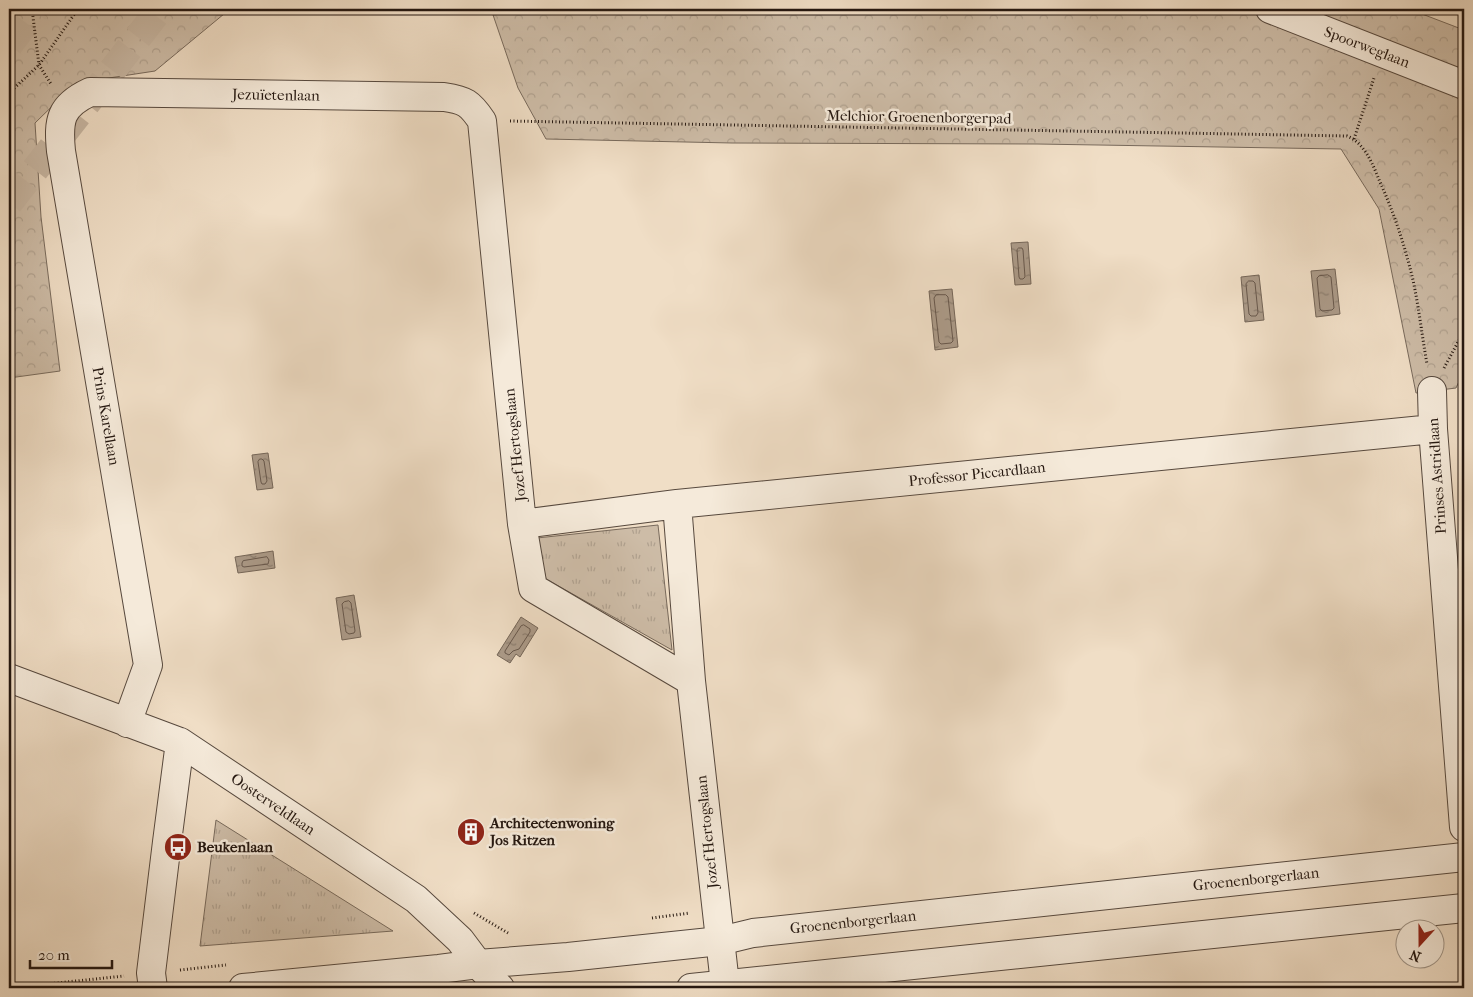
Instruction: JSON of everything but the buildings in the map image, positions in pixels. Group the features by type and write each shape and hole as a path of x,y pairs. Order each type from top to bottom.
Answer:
{"street":[{"name":"Spoorweglaan","path":"1270,9 1464,84"},
{"name":"Jezuïetenlaan","path":"67,108 77,98 90,92 444,97 461,100 474,108 482,121"},
{"name":"Prins Karellaan","path":"67,108 61,117 59,135 61,151 148,665 127,723"},
{"name":"Jozef Hertogslaan","path":"482,121 522,524 534,588 690,681"},
{"name":"Prinses Astridlaan","path":"1432,390 1432,429 1464,827"},
{"name":"Professor Piccardlaan","path":"522,524 677,504 1432,429"},
{"name":"Jozef Hertogslaan","path":"677,504 690,681 725,984"},
{"name":"Oosterveldlaan","path":"9,678 180,742 416,899 460,940 478,964 500,988"},
{"path":"152,981 166,842 180,742"},
{"name":"Groenenborgerlaan","path":"243,988 720,941 752,933 1464,857"},
{"path":"690,988 1464,908"}],"path":[{"path":"32,9 39,65 67,108"},
{"path":"9,93 39,65 78,9"},
{"path":"1383,53 1354,139 1364,149 1395,215 1413,281 1432,390"},
{"name":"Melchior Groenenborgerpad","path":"482,121 1347,136 1354,139"},
{"path":"1432,390 1464,331"},
{"path":"9,988 152,981 230,965"}],"green space":[{"path":"9,9 230,9 155,71 76,83 35,123 41,217 60,371 9,378"},
{"path":"491,9 1409,9 1464,30 1464,371 1456,388 1416,393 1379,209 1341,149 1037,144 732,143 546,139 518,88"},
{"path":"658,525 672,650 546,579 537,538"},
{"path":"216,820 393,931 200,946"}],"water":[{"path":"1028,242 1031,284 1015,285 1011,243"},
{"path":"1335,269 1340,314 1316,317 1311,271"},
{"path":"1259,275 1264,320 1245,322 1241,277"},
{"path":"952,289 958,347 935,350 929,291"},
{"path":"268,453 273,488 257,490 252,455"},
{"path":"273,551 275,568 238,573 235,557"},
{"path":"354,595 361,637 342,640 336,598"},
{"path":"521,617 538,628 520,657 516,654 510,663 497,655"}],"tunnel":[{"path":"9,45 36,9"},
{"path":"9,203 160,9"}],"place":[{"name":"Architectenwoning Jos Ritzen","path":"471,832"},
{"name":"Beukenlaan","path":"178,847"}]}
